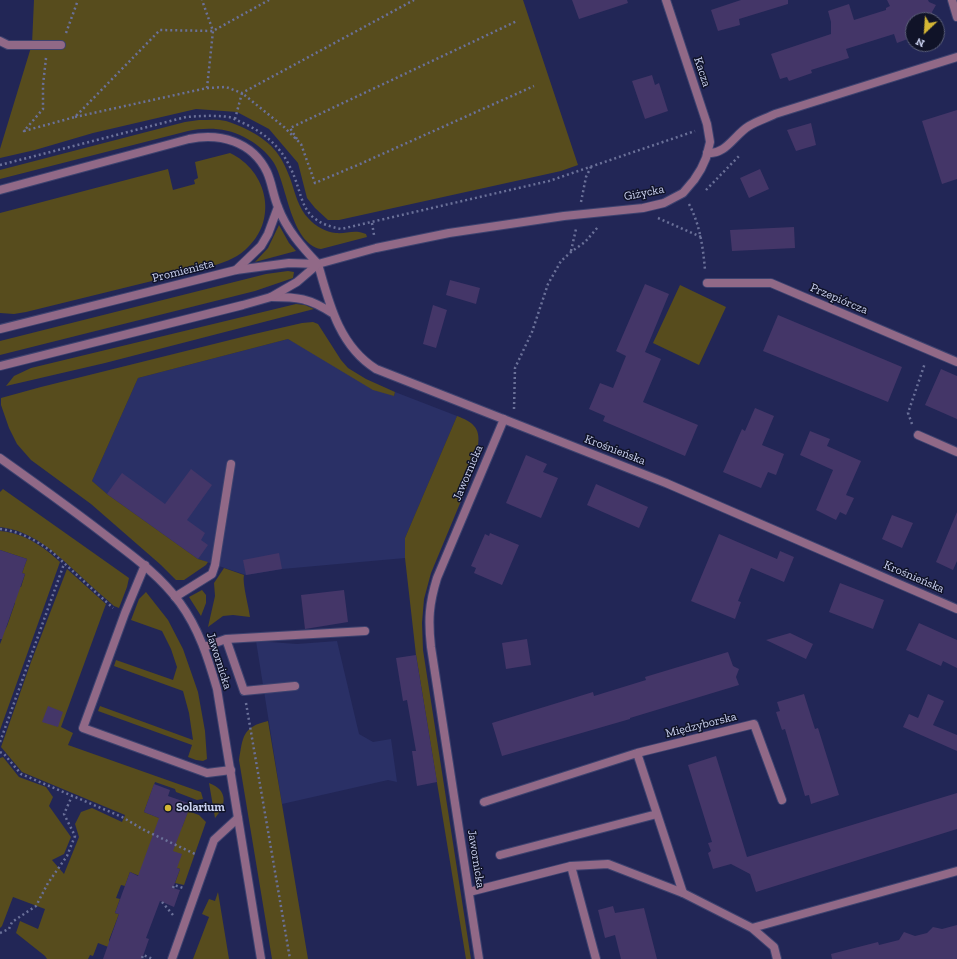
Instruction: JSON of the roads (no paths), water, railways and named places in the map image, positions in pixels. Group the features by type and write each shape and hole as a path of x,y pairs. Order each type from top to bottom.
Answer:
{"street":[{"name":"Kacza","path":"666,0 707,124 710,142 707,153"},
{"path":"952,0 957,17"},
{"path":"0,41 8,45 61,45"},
{"path":"707,153 716,153 720,151 748,127 775,114 957,57"},
{"path":"0,190 203,137 216,137 242,145 261,162 272,185 278,207 287,225 300,245 318,264 297,282 272,297"},
{"name":"Giżycka","path":"318,264 376,248 449,233 564,216 654,206 669,201 683,193 698,174 707,153"},
{"path":"236,270 261,246 268,234 278,207"},
{"name":"Promienista","path":"0,329 236,270 289,263 318,264"},
{"name":"Krośnieńska","path":"318,264 332,313 353,349 363,360 376,369 666,483 957,609"},
{"name":"Przepiórcza","path":"706,283 771,283 928,351 957,362"},
{"path":"0,366 272,297 295,297 308,300 318,304 332,313"},
{"name":"Jawornicka","path":"479,959 431,647 429,615 437,578 504,419"},
{"path":"916,431 957,452"},
{"name":"Jawornicka","path":"0,458 145,565 175,597 198,633 217,689 261,959"},
{"path":"175,597 212,574 215,565 231,464"},
{"path":"145,565 125,613 83,728 207,773 231,770"},
{"path":"204,648 226,639 365,631"},
{"path":"226,639 244,691 295,686"},
{"name":"Międzyborska","path":"637,753 754,724 782,800"},
{"path":"484,802 637,753 683,893"},
{"path":"500,855 657,814"},
{"path":"172,959 214,840 238,818"},
{"path":"469,892 571,866 608,864 683,893 752,928 774,947 777,959"},
{"path":"571,866 596,959"},
{"path":"752,928 957,871"}],"place":[{"name":"Solarium","path":"168,808"}]}
